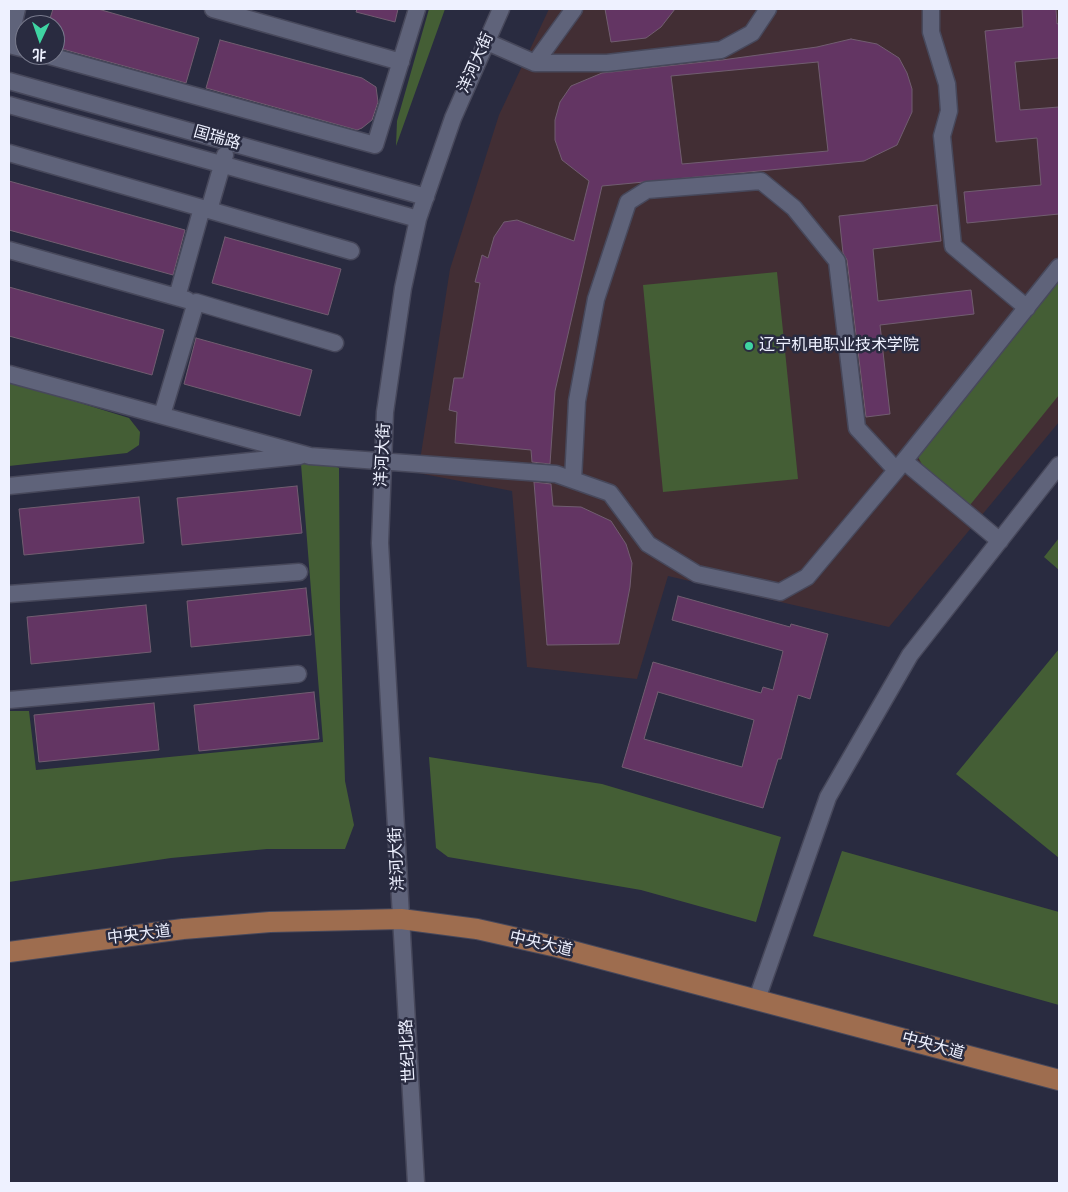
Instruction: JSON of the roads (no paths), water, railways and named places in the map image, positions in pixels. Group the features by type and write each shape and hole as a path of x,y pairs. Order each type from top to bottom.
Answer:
{"main road":[{"name":"中央大道","path":"9,952 183,929 280,922 400,919 477,929 513,937 757,999 1059,1080"}],"street":[{"path":"9,44 17,9"},
{"path":"213,9 400,62"},
{"path":"65,60 375,145 417,9"},
{"name":"洋河大街","path":"400,919 380,543 382,459 391,358 403,288 418,219 453,118 485,41 501,9"},
{"path":"535,63 574,9"},
{"path":"485,41 535,63 607,63 720,50 752,33 768,9"},
{"path":"931,9 931,32 947,84 949,111 942,136 953,246 1026,308"},
{"name":"国瑞路","path":"9,80 426,197"},
{"name":"国瑞路","path":"9,105 418,219"},
{"path":"178,297 228,142"},
{"path":"9,153 351,252"},
{"path":"573,480 577,401 596,299 628,202 647,190 760,181 794,208 837,261 857,428 900,465 1000,541"},
{"path":"9,250 335,342"},
{"path":"9,486 310,456 382,459 556,474 610,493 648,544 697,574 780,592 807,577 900,465 1059,267"},
{"path":"162,415 196,302"},
{"path":"9,374 310,456"},
{"path":"757,999 828,797 910,655 1059,465"},
{"path":"9,594 299,572"},
{"path":"9,700 298,674"},
{"name":"世纪北路","path":"400,919 416,1183"}],"place":[{"name":"辽宁机电职业技术学院","path":"749,346"}]}
